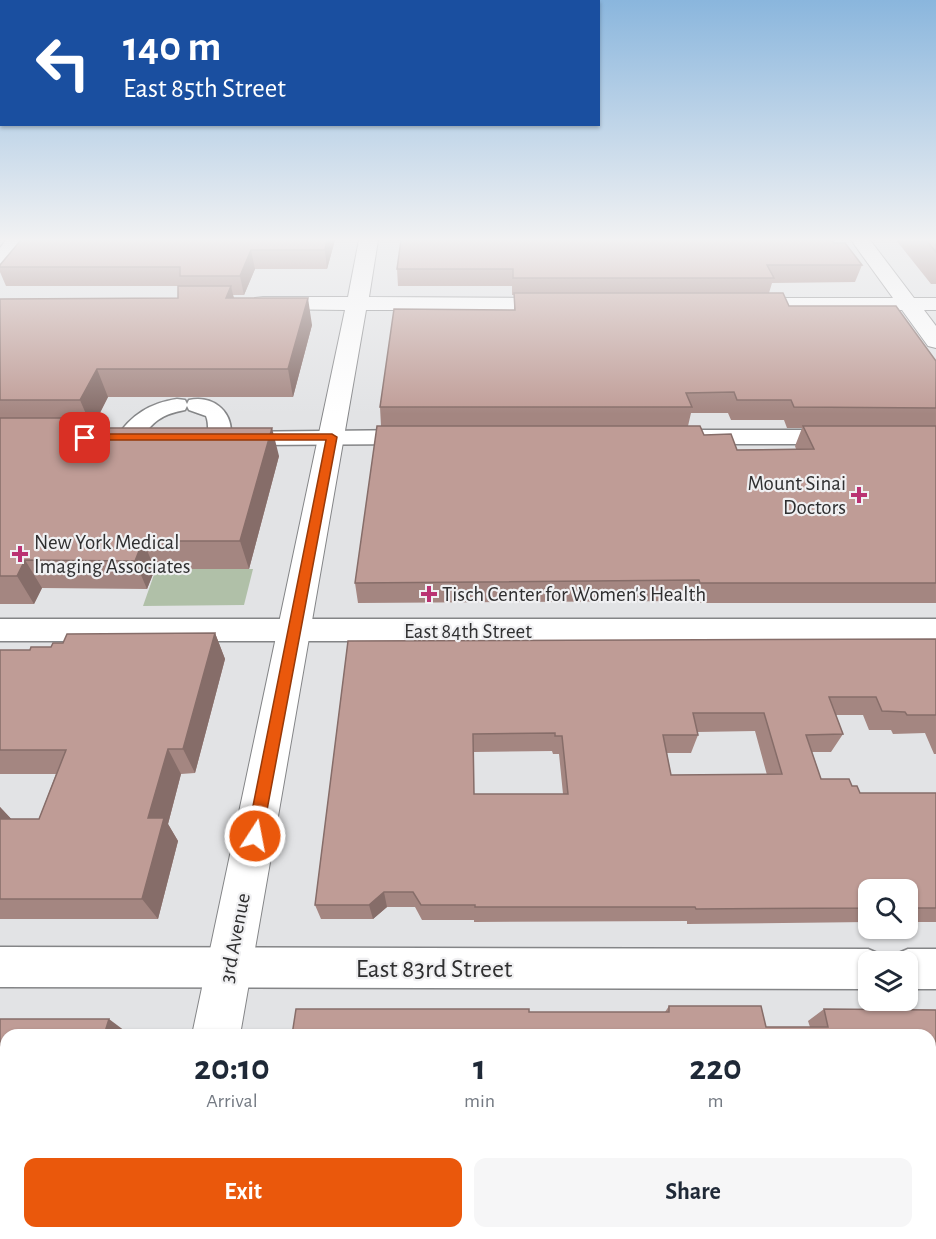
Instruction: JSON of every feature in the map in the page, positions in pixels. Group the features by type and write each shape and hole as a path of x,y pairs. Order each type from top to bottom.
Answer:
{"main road":[{"name":"3rd Avenue","path":"217,1029 358,298"},
{"path":"903,298 936,341"},
{"path":"238,303 578,304"},
{"path":"720,304 936,304"}],"street":[{"path":"127,438 140,422 154,411 187,405 212,408 216,412 220,422 219,438"},
{"path":"196,438 433,437"},
{"path":"672,437 864,437"},
{"path":"104,438 162,438"},
{"name":"East 84th Street","path":"0,630 936,630"},
{"name":"East 83rd Street","path":"0,968 858,969"},
{"path":"918,969 936,969"}],"green space":[{"path":"156,569 253,569 244,605 143,606"}],"building":[{"path":"308,298 288,369 97,369 80,400 0,400 0,299"},
{"path":"514,298 785,298 789,306 896,306 936,361 936,408 794,407 791,400 737,400 734,392 686,393 692,407 380,407 394,309 515,310"},
{"path":"0,418 70,418 95,428 272,428 240,541 143,541 135,561 25,560 17,576 0,576"},
{"path":"377,426 700,426 704,435 731,434 737,450 814,449 803,426 936,426 936,583 700,583 699,580 355,583"},
{"path":"215,633 183,749 168,749 148,818 164,818 142,899 0,899 0,819 39,819 66,750 0,750 0,650 51,647 53,643 63,643 67,634"},
{"path":"936,639 936,715 907,715 905,712 882,711 876,697 829,697 843,734 806,735 821,779 849,779 852,786 857,786 860,793 936,793 936,908 918,908 918,879 858,879 858,908 475,907 475,905 421,905 413,892 384,892 369,905 315,905 348,641","holes":["693,713 764,713 782,774 671,775 663,735 698,735","555,733 555,736 562,736 568,794 474,794 473,734"]},
{"path":"669,1006 761,1006 766,1027 828,1027 824,1009 936,1010 936,1029 293,1029 296,1009 529,1009 529,1012 669,1012"},
{"path":"0,1019 109,1019 106,1029 0,1029"}],"place":[{"name":"Mount Sinai Doctors","path":"859,495"},
{"name":"New York Medical Imaging Associates","path":"20,554"},
{"name":"Tisch Center for Women's Health","path":"429,594"}],"route":[{"path":"85,438 332,437 255,836"}]}
